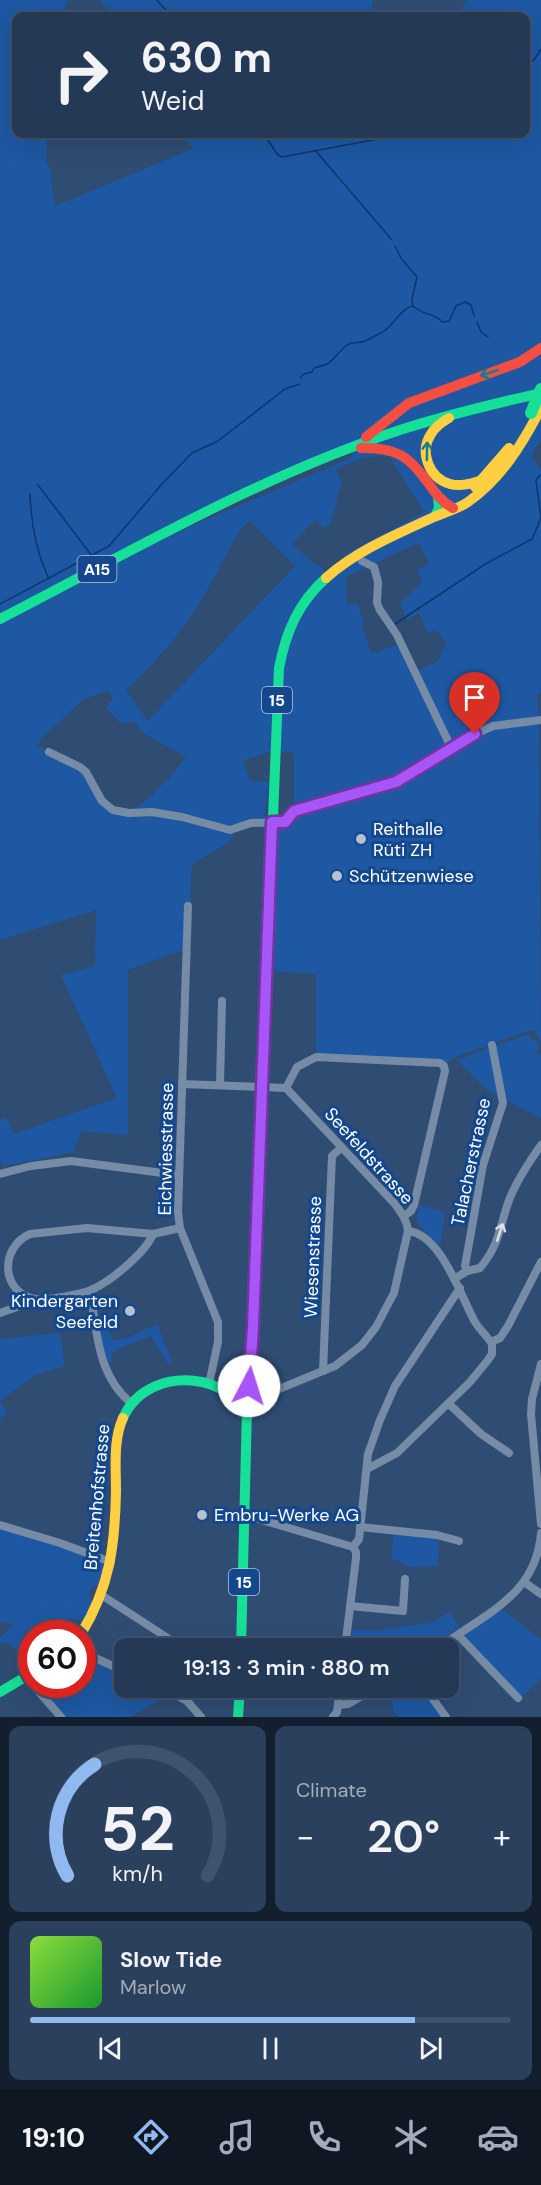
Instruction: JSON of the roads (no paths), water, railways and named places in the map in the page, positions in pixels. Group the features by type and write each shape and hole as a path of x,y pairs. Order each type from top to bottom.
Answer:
{"main road":[{"path":"348,449 371,434 409,403 520,362 541,348"},
{"path":"520,362 541,362"},
{"name":"A15","path":"0,619 228,502 348,449 409,426 541,391"},
{"name":"15","path":"241,1638 247,1409 240,1406 248,1394 253,1327 261,1087 275,823 279,668 283,646 290,626 304,602 316,587 339,566 435,516 467,503 495,479 520,447 537,412 541,391"},
{"path":"453,508 447,492 434,474 426,456 427,442 436,428 457,412"},
{"name":"15","path":"332,574 362,561 438,520 483,480 537,412"},
{"path":"348,449 384,447 401,453 417,466 438,497 453,508"},
{"path":"434,474 441,480 459,485 483,480"},
{"path":"435,516 439,508 438,497"},
{"path":"131,1402 146,1390 164,1383 187,1381 248,1394"},
{"name":"Breitenhofstrasse","path":"91,1620 103,1596 111,1562 117,1440 122,1419 131,1402"},
{"path":"0,1692 18,1684"},
{"path":"238,1717 239,1698"}],"street":[{"path":"362,561 374,567 378,582 377,603 397,635 450,748"},
{"path":"49,752 86,772 102,801 113,810 152,812 182,817 230,830 251,823 285,822 294,811 396,782 450,748 493,726 541,720"},
{"name":"Eichwiesstrasse","path":"188,906 178,1212 180,1228 218,1322 218,1342 208,1384"},
{"path":"220,1085 222,1001"},
{"name":"Talacherstrasse","path":"467,1270 465,1266 483,1165 503,1103 492,1045"},
{"path":"182,1084 286,1088 297,1067 316,1057 440,1063 444,1066 445,1071 414,1205 411,1211 404,1216"},
{"name":"Seefeldstrasse","path":"286,1088 404,1216 408,1223 408,1232 421,1235 437,1252 460,1288 476,1322 491,1342"},
{"path":"454,1279 467,1270 480,1268 492,1253 508,1203 541,1145"},
{"name":"Wiesenstrasse","path":"323,1371 332,1156 341,1148"},
{"path":"0,1174 31,1166 71,1161 178,1175"},
{"path":"37,1300 24,1296 15,1289 6,1274 7,1257 11,1246 22,1237 35,1233 87,1228 153,1234 180,1228"},
{"path":"248,1394 323,1371 335,1366 355,1351 379,1322 396,1287 408,1232"},
{"path":"0,1313 37,1300 90,1291 100,1286 148,1245 153,1234"},
{"path":"367,1469 397,1453 470,1382 492,1354 491,1342 500,1338 508,1326 541,1262"},
{"path":"353,1547 359,1539 369,1454 395,1386 460,1288"},
{"path":"90,1291 102,1360 115,1386 131,1402"},
{"path":"541,1364 531,1408 541,1524"},
{"path":"449,1404 482,1434 510,1452"},
{"path":"245,1515 353,1547 356,1558 346,1638"},
{"path":"0,1525 60,1543 111,1562"},
{"path":"360,1527 437,1535 459,1541"},
{"path":"454,1638 508,1600 524,1582 536,1558 541,1533"},
{"path":"350,1606 403,1611 405,1579"},
{"path":"524,1582 541,1594"},
{"path":"103,1596 168,1638"},
{"path":"458,1635 518,1698"},
{"path":"96,1658 114,1666"},
{"path":"46,1698 61,1717"},
{"path":"182,1698 201,1717"},
{"path":"333,1717 339,1698"},
{"path":"338,1705 348,1704 358,1698"},
{"path":"432,1698 446,1717"}],"waterway":[{"path":"157,0 168,12"},
{"path":"530,61 534,60 541,49"},
{"path":"267,138 277,154 282,157 373,140 373,138"},
{"path":"315,150 392,240"},
{"path":"395,246 401,258 417,277 412,299 413,306 442,322 449,321 456,306 465,302 471,305 474,316"},
{"path":"300,378 312,372 314,368 329,363 347,345 365,341 381,333 403,311 412,306"},
{"path":"477,322 481,332 488,337"},
{"path":"0,604 109,546 192,453 218,441 285,389 300,384"},
{"path":"395,624 487,563 532,539 541,518 536,480 540,475"},
{"path":"38,485 92,556"},
{"path":"30,494 35,537 48,577"}],"place":[{"name":"Reithalle Rüti ZH","path":"361,839"},
{"name":"Schützenwiese","path":"337,876"},
{"name":"Kindergarten Seefeld","path":"130,1311"},
{"name":"Embru-Werke AG","path":"202,1515"}]}
